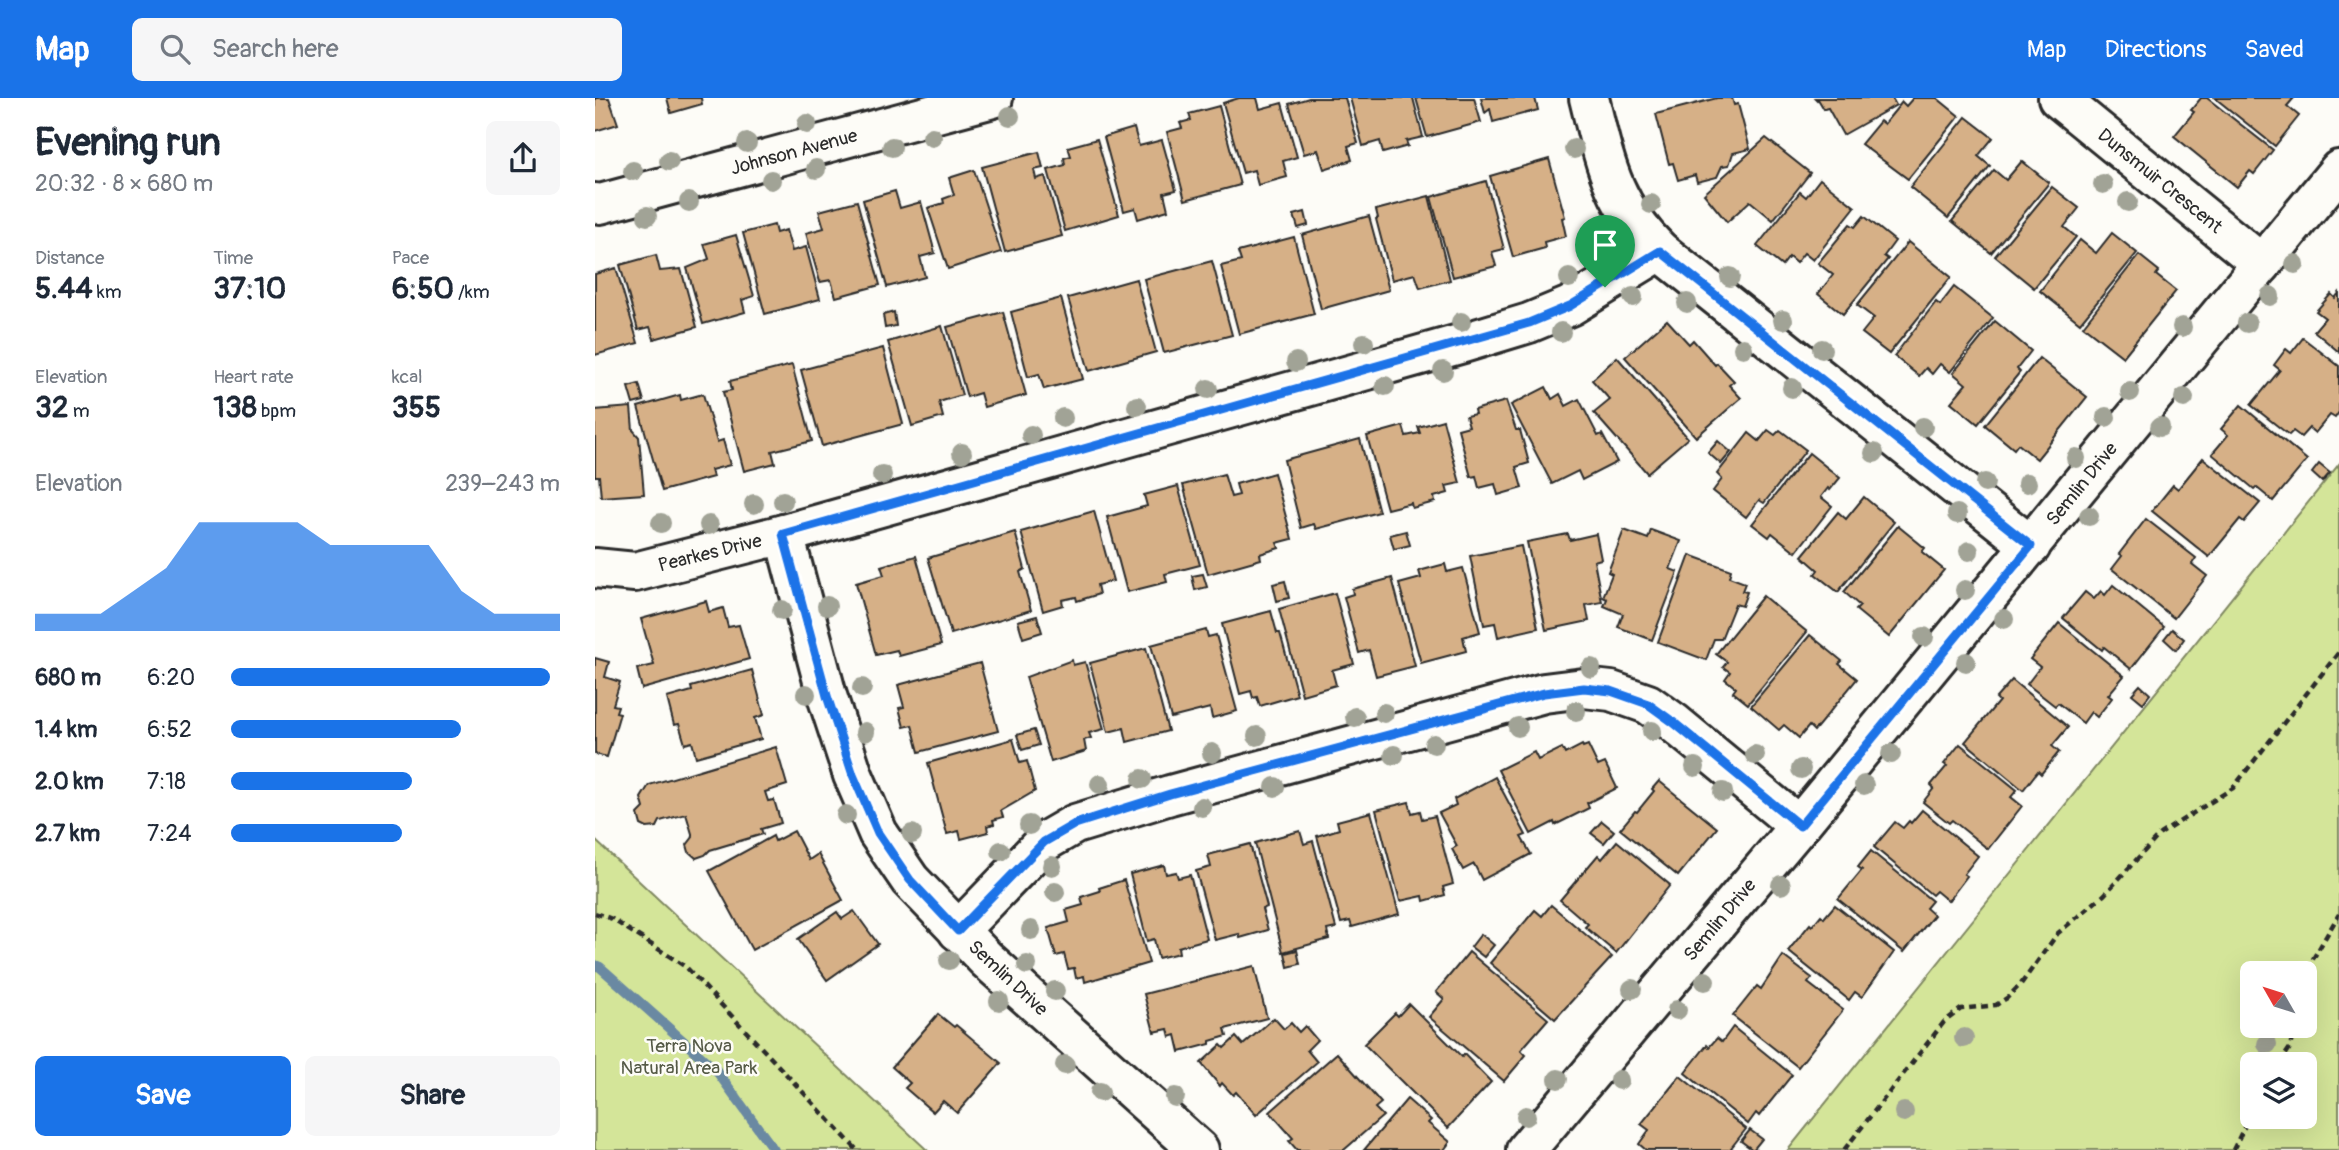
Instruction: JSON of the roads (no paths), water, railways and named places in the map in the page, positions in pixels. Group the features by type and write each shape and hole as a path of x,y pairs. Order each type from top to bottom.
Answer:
{"street":[{"name":"Johnson Avenue","path":"595,203 600,204 993,98"},
{"path":"1589,98 1609,176 1638,230 1660,251 2031,546"},
{"name":"Dunsmuir Crescent","path":"2058,98 2262,264"},
{"name":"Semlin Drive","path":"1526,1150 1800,826 2339,170"},
{"name":"Pearkes Drive","path":"595,568 635,572 783,534 1529,323 1570,306 1660,251"},
{"name":"Semlin Drive","path":"783,534 827,696 853,775 878,833 910,880 985,959 1199,1150"},
{"path":"958,931 1044,842 1075,824 1170,794 1544,693 1584,688 1611,691 1648,704 1800,826"}],"waterway":[{"path":"595,965 716,1070 774,1150"}],"park label":[{"name":"Terra Nova Natural Area Park","path":"689,1057"}]}
